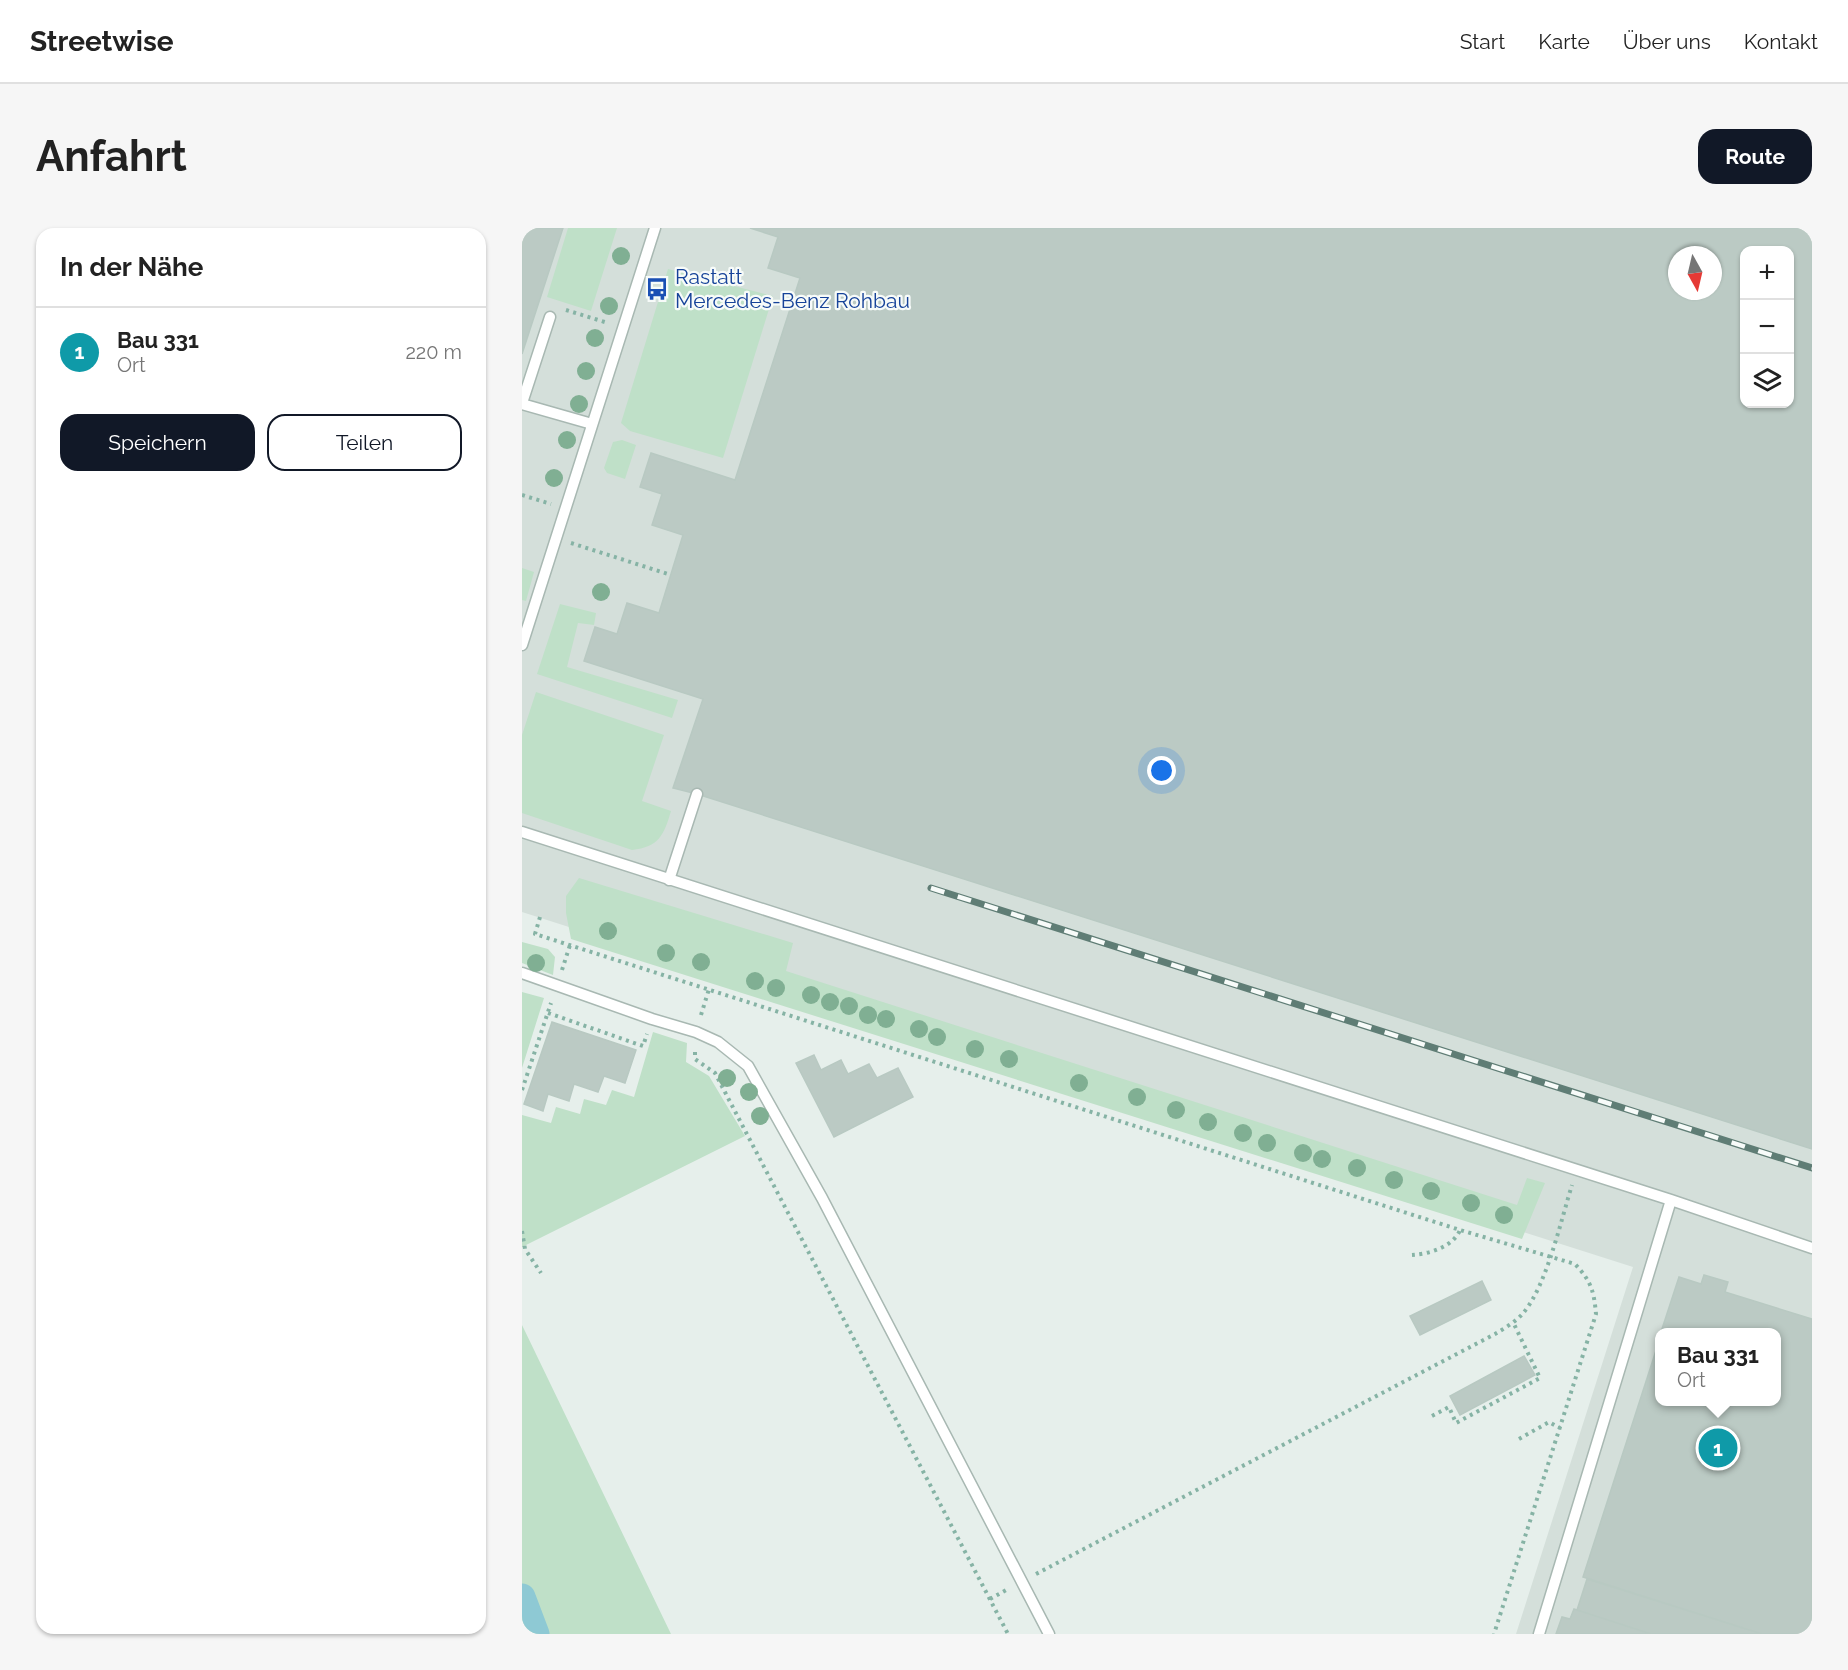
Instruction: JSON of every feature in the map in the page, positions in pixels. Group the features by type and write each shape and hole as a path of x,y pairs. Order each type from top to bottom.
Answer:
{"lane":[{"path":"522,645 655,228"},
{"path":"550,317 522,404 592,424"},
{"path":"669,880 697,794"},
{"path":"522,832 1671,1200 1812,1248"},
{"path":"522,973 652,1019 696,1032 718,1042 748,1066 822,1198 1048,1634"},
{"path":"1539,1634 1671,1200"}],"path":[{"path":"560,308 623,328"},
{"path":"522,495 566,508"},
{"path":"556,538 671,575"},
{"path":"540,917 535,934 1460,1230 1575,1264 1587,1278 1594,1294 1596,1314 1494,1634"},
{"path":"522,1090 570,945"},
{"path":"548,1013 643,1046 652,1019"},
{"path":"716,1073 1008,1634"},
{"path":"990,1599 1474,1346 1513,1322 1524,1312 1533,1298 1550,1257 1577,1170"},
{"path":"1412,1255 1429,1254 1457,1238 1460,1230"},
{"path":"522,1231 525,1249 541,1273"},
{"path":"1432,1416 1449,1407 1456,1423 1540,1378 1513,1322"},
{"path":"1519,1439 1549,1422 1560,1428"}],"shaded area":[{"path":"522,228 1812,228 1812,1634 1516,1634 1633,1267 522,912"}],"green space":[{"path":"568,228 617,228 591,311 547,297"},
{"path":"668,269 773,296 723,458 630,431 621,423"},
{"path":"622,440 636,445 625,479 607,473 604,468 613,442"},
{"path":"522,568 534,572 526,601 522,600"},
{"path":"560,604 596,613 594,625 578,623 567,667 678,700 672,718 537,674"},
{"path":"536,692 664,735 642,801 671,811 663,833 654,843 632,850 522,813 522,735"},
{"path":"579,878 793,943 786,971 1517,1205 1527,1178 1545,1183 1522,1239 571,939 566,913 566,896"},
{"path":"522,942 548,949 555,957 553,975 522,963"},
{"path":"522,992 544,998 522,1068"},
{"path":"653,1032 687,1043 686,1062 709,1076 745,1136 522,1247 522,1115 551,1123 556,1107 580,1114 584,1099 606,1105 612,1090 634,1097"},
{"path":"522,1325 671,1634 522,1634"}],"building":[{"path":"522,228 563,228 522,354"},
{"path":"750,228 1812,228 1812,1149 673,788 703,699 584,661 595,627 617,634 627,603 659,613 683,535 652,525 662,494 640,487 651,453 735,480 800,278 768,268 778,237"},
{"path":"552,1022 636,1050 625,1083 604,1076 598,1092 574,1084 569,1101 548,1094 543,1111 524,1104"},
{"path":"814,1055 821,1070 841,1060 848,1074 869,1064 877,1078 898,1068 913,1097 834,1137 796,1063"},
{"path":"1704,1275 1728,1282 1725,1292 1812,1319 1812,1634 1762,1634 1583,1577 1655,1354 1655,1406 1781,1406 1781,1328 1662,1328 1679,1277 1701,1284"},
{"path":"1482,1281 1491,1300 1420,1335 1410,1316"},
{"path":"1524,1356 1535,1375 1460,1415 1450,1396"},
{"path":"1587,1579 1762,1634 1651,1634 1577,1610"},
{"path":"1574,1609 1651,1634 1556,1634 1562,1617 1570,1619"}],"waterway":[{"path":"522,1597 536,1634"}],"railway":[{"path":"931,888 1812,1168"}],"place":[{"name":"Rastatt Mercedes-Benz Rohbau","path":"657,289"},
{"name":"Bau 331","path":"1718,1448"}]}
